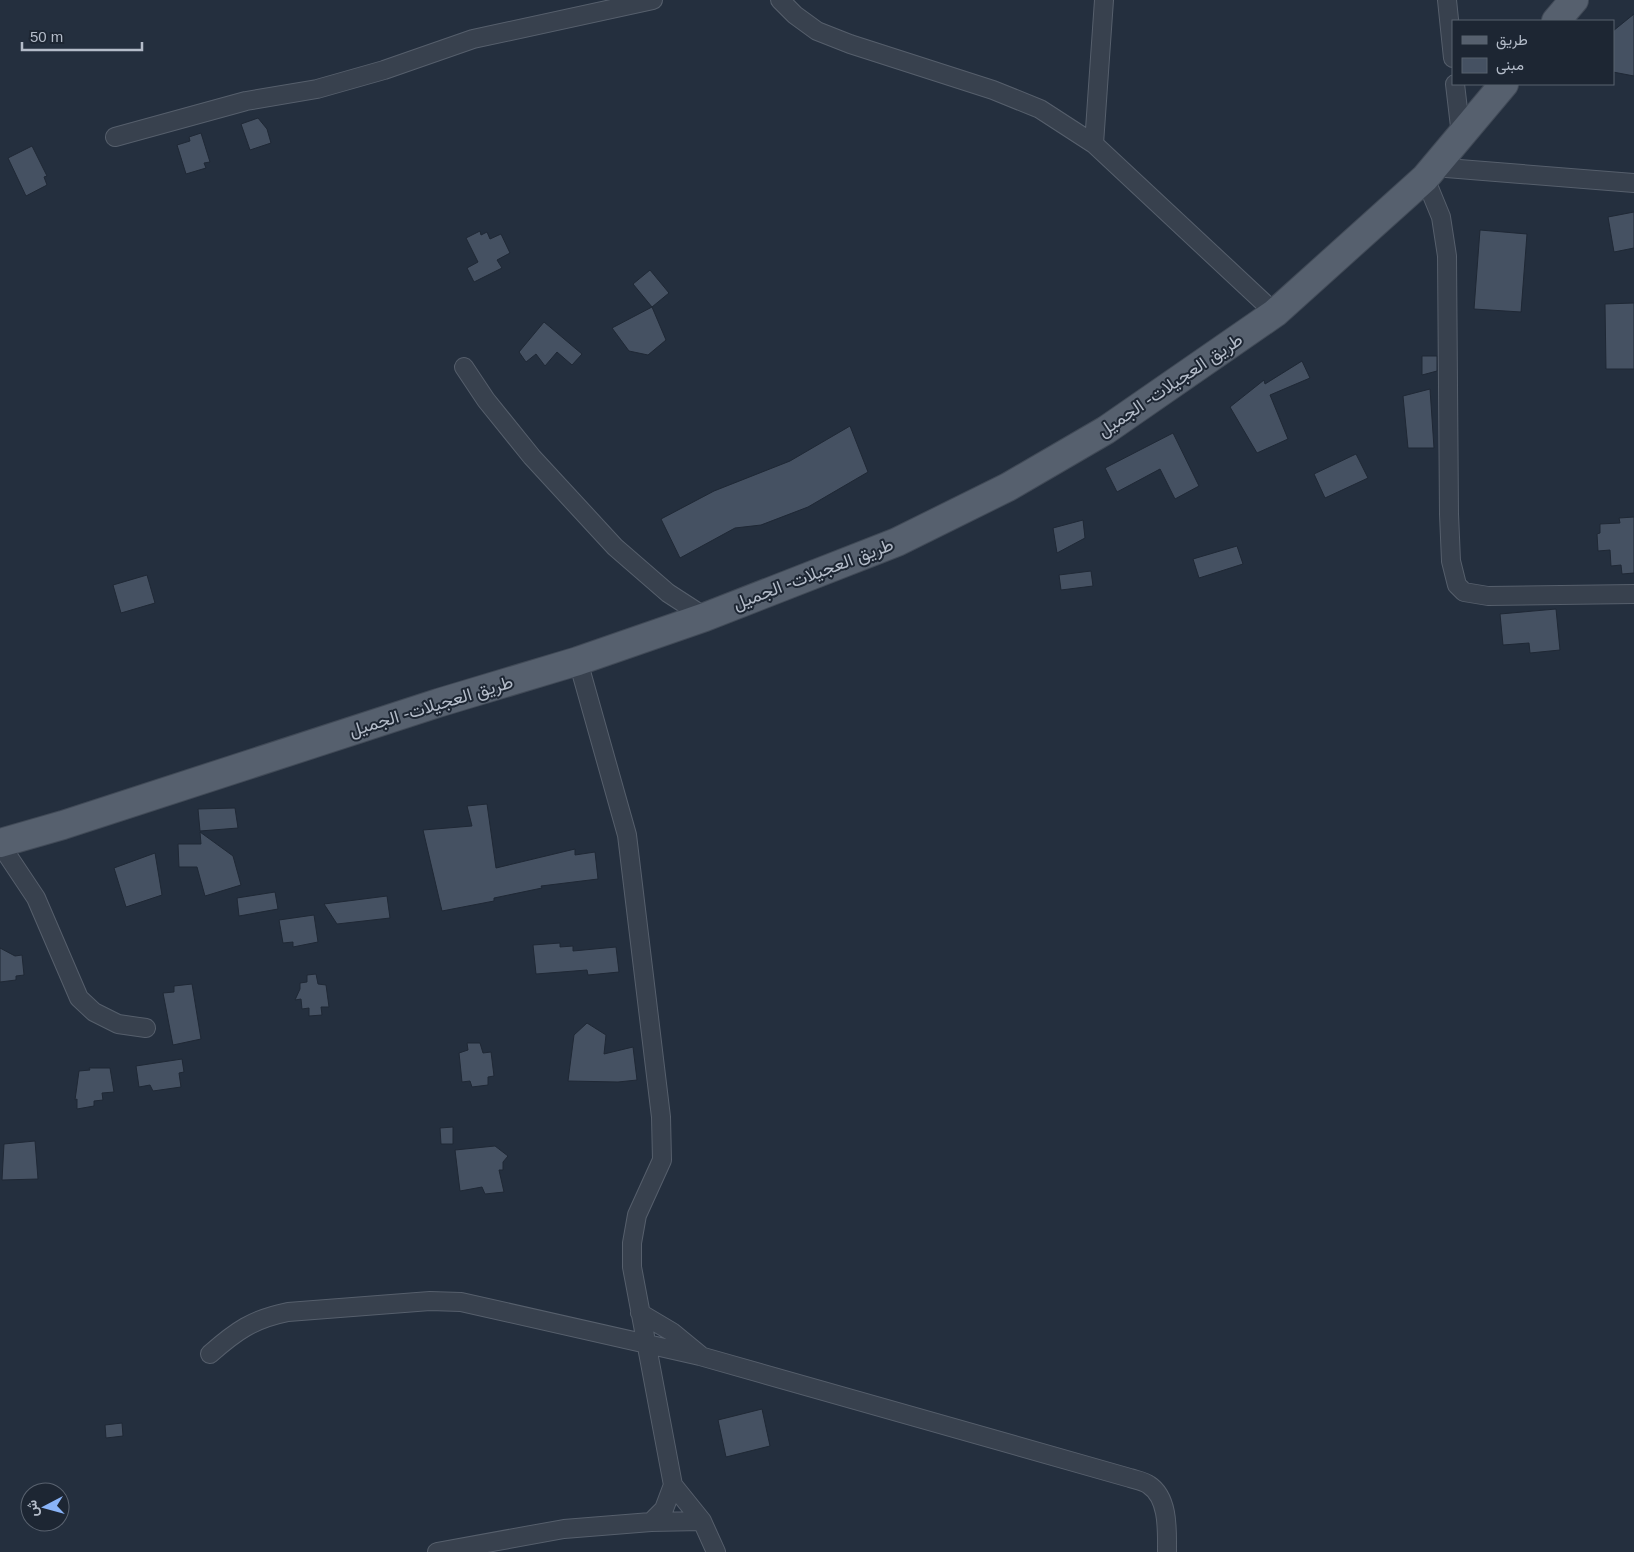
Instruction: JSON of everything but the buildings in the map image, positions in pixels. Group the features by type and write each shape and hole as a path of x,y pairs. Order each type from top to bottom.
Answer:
{"main road":[{"path":"1557,20 1574,0"},
{"name":"طريق العجيلات- الجميل","path":"0,844 64,825 438,702 578,661 705,617 897,542 1008,488 1106,430 1275,313 1429,172 1503,85"}],"street":[{"path":"115,137 246,102 317,88 384,70 473,39 653,0"},
{"path":"780,0 817,31 850,44 993,90 1040,109 1094,144 1275,313"},
{"path":"1094,144 1104,0"},
{"path":"1447,0 1452,48"},
{"path":"1456,85 1461,135"},
{"path":"1634,183 1429,172 1447,256 1448,484 1451,561 1457,586 1464,592 1488,596 1634,594"},
{"path":"464,367 486,400 532,457 614,547 668,593 705,617"},
{"path":"578,661 627,835 662,1117 662,1160 641,1203 634,1229 632,1267 673,1484 702,1521 716,1552"},
{"path":"0,844 36,898 79,998 94,1012 118,1024 146,1028"},
{"path":"210,1354 247,1324 269,1316 323,1308 430,1300 477,1304 646,1345 700,1356 928,1419 1149,1485 1158,1494 1164,1508 1167,1552"},
{"path":"640,1313 672,1332 700,1356"},
{"path":"651,1522 664,1509 673,1484"},
{"path":"437,1552 564,1529 651,1522 702,1521"}]}
